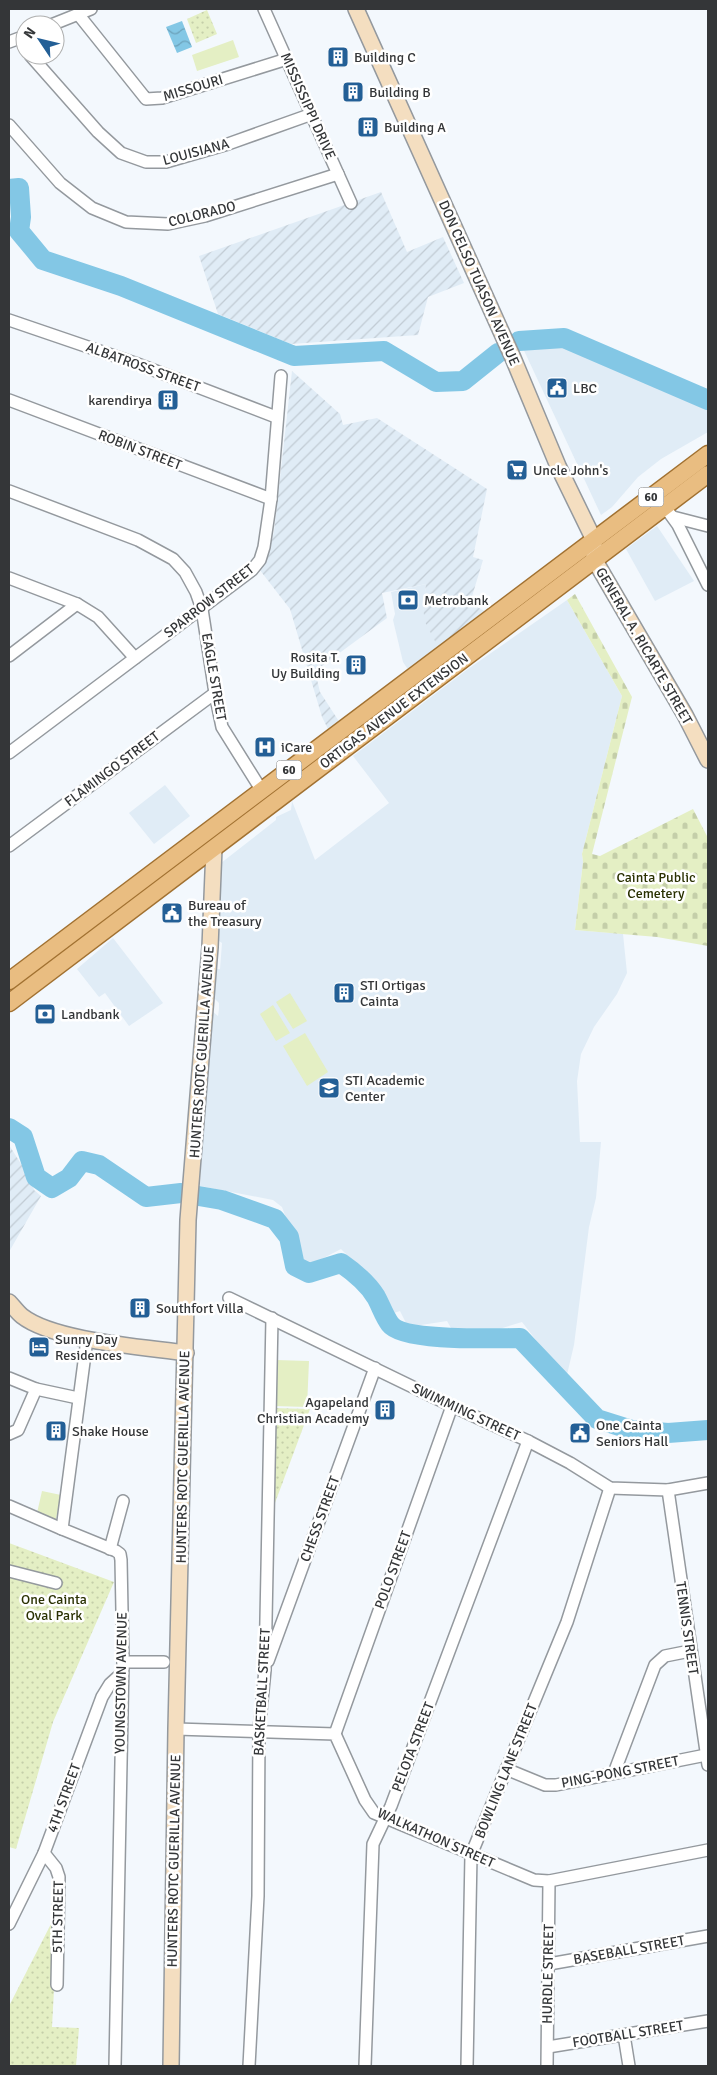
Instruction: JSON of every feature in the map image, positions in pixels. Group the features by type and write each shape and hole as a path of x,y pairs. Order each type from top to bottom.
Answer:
{"main road":[{"name":"ORTIGAS AVENUE EXTENSION","path":"9,981 708,454"},
{"name":"ORTIGAS AVENUE EXTENSION","path":"9,1003 594,559 669,512 708,474"}],"street":[{"path":"65,20 91,9"},
{"name":"MISSISSIPPI DRIVE","path":"264,9 351,203"},
{"name":"DON CELSO TUASON AVENUE","path":"356,9 513,358 558,466 594,540 594,559"},
{"name":"MISSOURI","path":"78,14 146,100 162,98 287,59"},
{"name":"LOUISIANA","path":"39,65 98,132 121,153 146,162 166,162 228,144 312,114"},
{"name":"COLORADO","path":"9,126 60,183 92,208 126,222 168,224 205,216 338,174"},
{"name":"ALBATROSS STREET","path":"9,320 135,363 276,417"},
{"name":"SPARROW STREET","path":"9,753 202,609 252,570 260,560 264,547 271,499 276,417 281,376"},
{"name":"ROBIN STREET","path":"9,400 271,499"},
{"name":"EAGLE STREET","path":"9,491 138,540 173,559 185,572 196,592 202,609 222,727 262,791"},
{"path":"669,512 708,526"},
{"path":"669,512 708,585"},
{"name":"GENERAL A. RICARTE STREET","path":"594,559 685,715 708,760"},
{"path":"9,578 77,604 98,617 135,658"},
{"path":"9,656 77,604"},
{"name":"FLAMINGO STREET","path":"9,846 215,693"},
{"name":"HUNTERS ROTC GUERILLA AVENUE","path":"171,2066 176,1729 188,1220 210,947 214,848"},
{"name":"SWIMMING STREET","path":"229,1298 528,1441 570,1463 610,1488"},
{"path":"9,1302 22,1316 39,1325 87,1339 186,1353"},
{"name":"BASKETBALL STREET","path":"249,2066 258,1896 259,1731 265,1670 272,1318"},
{"path":"62,1529 87,1339"},
{"name":"CHESS STREET","path":"265,1670 375,1368"},
{"path":"9,1378 36,1389 78,1398"},
{"path":"9,1434 18,1430 36,1389"},
{"name":"POLO STREET","path":"335,1734 452,1406"},
{"name":"PELOTA STREET","path":"365,2066 373,1844 385,1818 528,1441"},
{"path":"610,1488 668,1490 708,1483"},
{"name":"BOWLING LANE STREET","path":"466,2066 471,1855 567,1622 610,1488"},
{"name":"TENNIS STREET","path":"668,1490 707,1760"},
{"path":"9,1506 110,1549 124,1501"},
{"name":"YOUNGSTOWN AVENUE","path":"110,1549 120,1554 121,1560 123,1662 115,2066"},
{"path":"9,1571 56,1584"},
{"path":"614,1773 655,1666 665,1656 690,1651"},
{"path":"123,1662 164,1662"},
{"name":"4TH STREET","path":"9,1924 44,1853 102,1697 110,1684 122,1674"},
{"path":"102,1697 122,1699"},
{"path":"176,1729 335,1734"},
{"name":"WALKATHON STREET","path":"335,1734 374,1813 534,1880 549,1881 708,1850"},
{"name":"PING-PONG STREET","path":"506,1770 545,1784 556,1785 614,1773 707,1760"},
{"name":"5TH STREET","path":"44,1853 56,1868 59,1877 57,1985"},
{"path":"38,1866 56,1868"},
{"name":"HURDLE STREET","path":"547,2066 549,1881"},
{"name":"BASEBALL STREET","path":"549,1964 708,1936"},
{"name":"FOOTBALL STREET","path":"548,2047 707,2025"},
{"path":"624,2035 629,2066"}],"shaded area":[{"path":"381,192 407,252 443,237 464,283 428,297 418,335 291,344 218,314 199,256"},
{"path":"563,333 708,395 708,432 661,459 638,477 612,507 601,515 520,342"},
{"path":"292,371 340,414 343,425 377,418 487,489 473,557 483,560 470,603 488,613 439,649 425,622 423,608 426,584 382,593 387,618 315,671 320,692 340,723 329,731 322,717 290,609 259,569 269,550 274,532"},
{"path":"657,526 694,581 655,601 626,549"},
{"name":"Metrobank","path":"426,584 423,608 439,649 409,671 403,662 393,620 395,614 391,592"},
{"path":"567,600 622,696 582,854 583,862 575,930 623,934 627,973 617,994 594,1027 581,1054 577,1081 580,1142 601,1142 596,1198 589,1227 574,1345 566,1379 522,1322 499,1329 451,1328 447,1321 408,1327 400,1311 391,1314 368,1276 341,1249 312,1264 301,1259 282,1207 273,1200 200,1186 210,1013 212,1011 218,1016 219,1009 219,1003 212,996 213,969 220,969 222,943 216,939 221,863 276,820 276,817 291,810 292,801 315,860 389,803 353,756 468,669"},
{"path":"165,785 190,816 154,844 129,813"},
{"path":"113,938 163,1003 129,1026 105,993 99,997 77,969"},
{"path":"9,1145 30,1178 34,1190 41,1196 9,1252"}],"green space":[{"path":"207,10 217,34 196,43 187,19"},
{"path":"233,40 239,57 197,71 192,55"},
{"name":"Cainta Public Cemetery","path":"575,594 632,697 592,854 600,856 693,809 708,838 708,946 657,937 575,930 583,862 582,854 622,696 567,600"},
{"path":"290,993 307,1021 293,1029 276,1002"},
{"path":"273,1005 290,1033 276,1041 260,1014"},
{"path":"305,1033 328,1072 307,1086 283,1046"},
{"path":"276,1360 309,1361 307,1407 274,1406"},
{"path":"273,1408 310,1409 269,1519"},
{"path":"42,1491 61,1495 55,1523 37,1513"},
{"name":"One Cainta Oval Park","path":"9,1543 114,1582 53,1722 16,1849 9,1847"},
{"path":"58,1915 52,2027 79,2028 76,2066 9,2066 9,2006 53,1920"}],"water":[{"path":"182,21 192,47 177,53 166,27"}],"waterway":[{"path":"9,189 19,188 21,217 19,231 43,260 121,286 294,356 384,351 436,382 463,381 498,353"},
{"path":"519,341 564,338 708,400"},
{"path":"9,1128 23,1137 36,1177 52,1188 69,1178 82,1161 99,1165 146,1197 181,1193 222,1200 275,1219 289,1237 295,1266 309,1273 341,1263 369,1287 390,1324 398,1330 412,1334 451,1338 520,1338 597,1419 632,1430 668,1433 708,1430"}],"place":[{"name":"Building C","path":"338,57"},
{"name":"Building B","path":"353,92"},
{"name":"Building A","path":"368,127"},
{"name":"LBC","path":"557,388"},
{"name":"karendirya","path":"168,400"},
{"name":"Uncle John's","path":"517,470"},
{"name":"Metrobank","path":"408,600"},
{"name":"Rosita T. Uy Building","path":"356,665"},
{"name":"iCare","path":"265,747"},
{"name":"Bureau of the Treasury","path":"172,913"},
{"name":"STI Ortigas Cainta","path":"344,993"},
{"name":"Landbank","path":"45,1014"},
{"name":"STI Academic Center","path":"329,1088"},
{"name":"Southfort Villa","path":"140,1308"},
{"name":"Sunny Day Residences","path":"39,1347"},
{"name":"Agapeland Christian Academy","path":"385,1410"},
{"name":"Shake House","path":"56,1431"},
{"name":"One Cainta Seniors Hall","path":"580,1433"}]}
